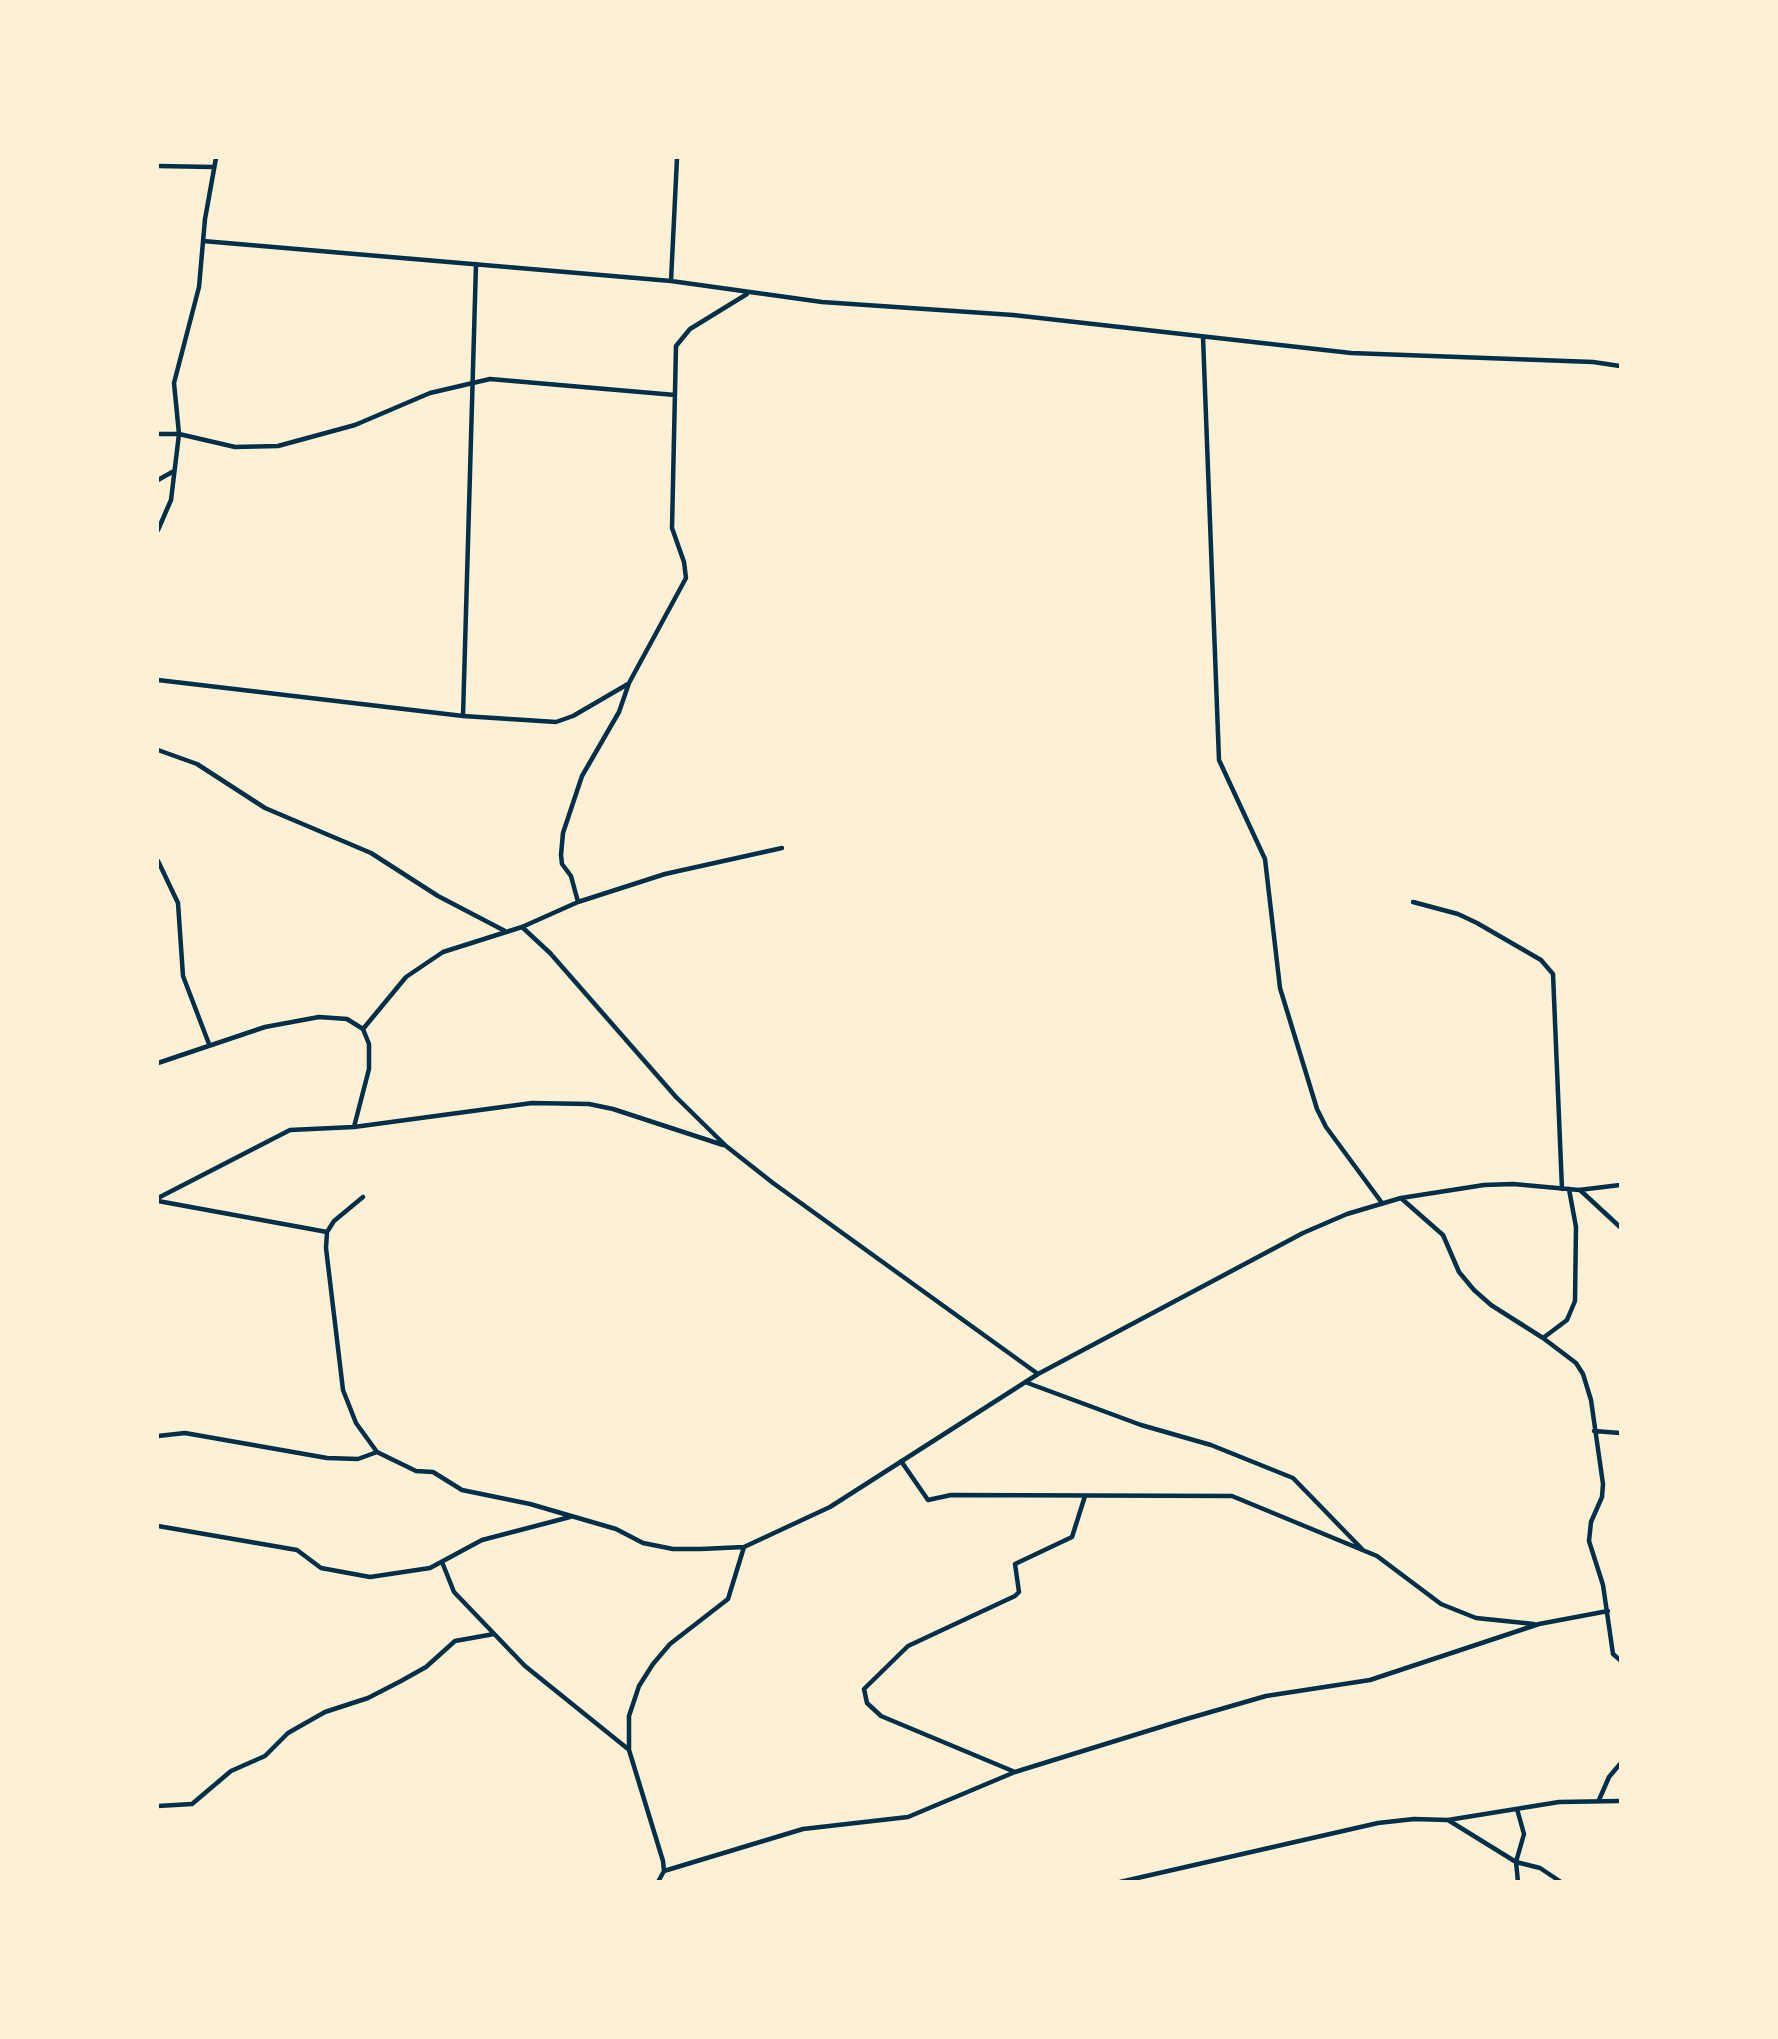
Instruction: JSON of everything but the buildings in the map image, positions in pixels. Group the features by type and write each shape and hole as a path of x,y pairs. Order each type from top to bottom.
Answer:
{"street":[{"path":"158,530 171,500 179,434 174,383 199,286 216,158"},
{"path":"671,281 677,158"},
{"path":"158,166 213,167"},
{"path":"203,241 671,281 822,302 1013,316 1351,353 1593,362 1620,366"},
{"path":"463,716 475,383 476,264"},
{"path":"578,902 571,876 561,859 563,833 582,776 624,703 629,683 686,578 684,562 672,528 675,357 680,338 748,293"},
{"path":"1203,337 1219,760 1265,859 1280,988 1317,1109 1326,1127 1382,1203"},
{"path":"158,434 179,434 235,447 278,446 355,425 430,393 490,379 675,395"},
{"path":"158,480 175,471"},
{"path":"158,680 463,716 556,722 573,716 629,683"},
{"path":"158,750 197,764 265,808 371,853 438,896 506,932"},
{"path":"363,1029 406,977 443,952 522,927 578,902 666,874 782,848"},
{"path":"158,861 178,903 183,975 209,1044"},
{"path":"1413,902 1458,914 1477,923 1541,960 1553,974 1566,1189 1576,1227 1575,1301 1567,1320 1543,1338"},
{"path":"522,927 550,953 676,1097 726,1146 773,1183 1038,1374"},
{"path":"158,1063 265,1027 318,1017 347,1019 363,1029 369,1044 369,1069 354,1126"},
{"path":"158,1200 290,1130 354,1126 457,1111 560,1102 614,1109 726,1146"},
{"path":"363,1197 344,1210 327,1232 329,1275 343,1390 356,1423 377,1452 416,1471 433,1472 463,1490 530,1504 616,1529 643,1544 674,1549 744,1547 830,1507 1038,1374 1303,1233 1382,1203 1484,1185 1513,1184 1579,1189 1620,1185"},
{"path":"1579,1189 1620,1227"},
{"path":"1401,1199 1438,1229 1459,1272 1474,1290 1491,1305 1576,1363 1583,1374 1591,1399 1603,1490 1588,1531 1608,1611 1613,1654 1620,1660"},
{"path":"158,1200 327,1232"},
{"path":"1026,1382 1283,1473 1308,1492 1362,1549"},
{"path":"1594,1432 1620,1433"},
{"path":"158,1436 185,1433 327,1458 358,1459 377,1452"},
{"path":"901,1461 928,1500 951,1495 1232,1496 1362,1549 1390,1564 1427,1597 1441,1604 1476,1618 1539,1624"},
{"path":"1015,1772 881,1716 867,1703 864,1689 908,1646 1015,1596 1019,1592 1015,1564 1072,1537 1085,1496"},
{"path":"158,1526 297,1550 321,1568 355,1576 394,1575 429,1568 482,1540 570,1517"},
{"path":"664,1871 656,1833 629,1750 629,1716 639,1686 670,1644 728,1599 744,1547"},
{"path":"442,1562 454,1592 525,1666 629,1750"},
{"path":"658,1881 664,1871 803,1829 908,1817 1015,1772 1266,1696 1370,1680 1539,1624 1608,1611"},
{"path":"158,1807 192,1804 204,1797 231,1770 265,1756 288,1733 324,1713 368,1698 401,1681 426,1667 455,1641 494,1634"},
{"path":"1599,1800 1609,1777 1620,1764"},
{"path":"1119,1881 1378,1823 1448,1820 1517,1809 1599,1800 1620,1801"},
{"path":"1517,1809 1524,1834 1516,1862 1518,1881"},
{"path":"1448,1820 1516,1862 1540,1868 1561,1881"}]}
